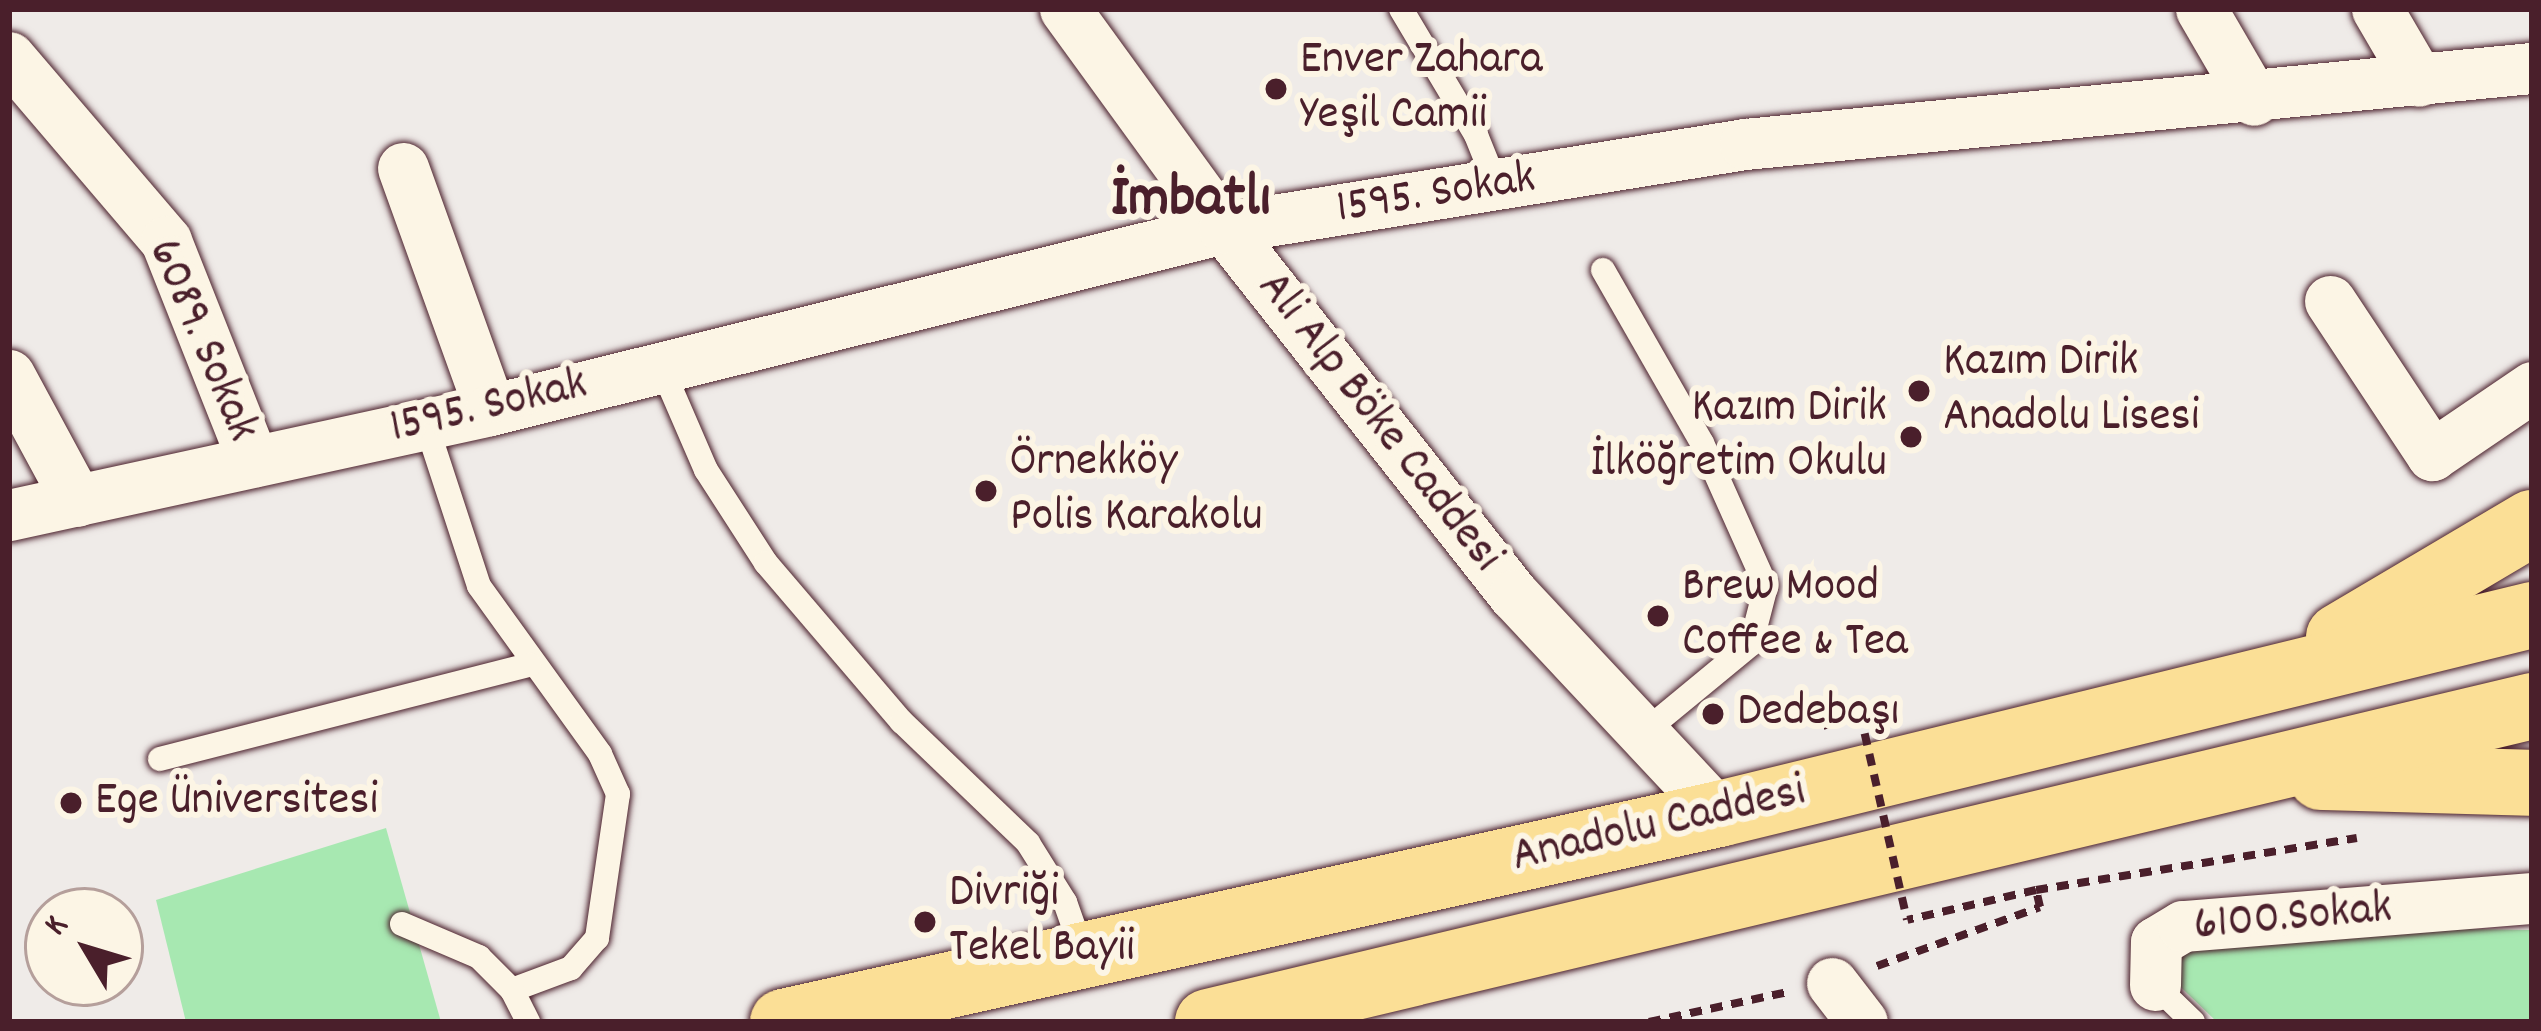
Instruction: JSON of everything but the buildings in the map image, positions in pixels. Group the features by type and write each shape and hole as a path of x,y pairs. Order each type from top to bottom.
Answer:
{"highway":[{"path":"2223,692 2393,612 2532,524"},
{"name":"Anadolu Caddesi","path":"783,1022 1719,814 2532,615"},
{"name":"Anadolu Caddesi","path":"1208,1022 2221,774 2532,706"},
{"path":"2221,774 2532,783"}],"street":[{"name":"Ali Alp Böke Caddesi","path":"1065,9 1224,228 1514,596 1719,814"},
{"path":"2201,9 2254,100"},
{"path":"2377,9 2419,81"},
{"name":"6089. Sokak","path":"9,57 166,241 253,461"},
{"name":"1595. Sokak","path":"9,515 490,410 1224,228 1745,144 2254,100 2532,68"},
{"path":"403,168 490,410"},
{"path":"2330,301 2432,455 2532,387"},
{"path":"9,376 77,501"},
{"name":"6100.Sokak","path":"2155,985 2156,942 2183,926 2532,898"}],"lane":[{"path":"1401,9 1476,135 1497,187"},
{"path":"1604,270 1702,443 1766,586 1751,644 1643,733"},
{"path":"661,366 706,470 766,562 902,722 1028,843 1065,902 1084,955"},
{"path":"426,424 467,560 529,665 600,754 620,814 598,938 572,968 512,990"},
{"path":"160,758 529,665"},
{"path":"402,924 479,957 512,990 528,1022"},
{"name":"6100.Sokak","path":"2155,985 2192,1022"}],"path":[{"path":"1860,713 1907,920 2015,894"},
{"path":"2036,890 2366,837"}],"green space":[{"path":"386,828 441,1022 186,1022 156,900"},
{"path":"2393,928 2532,930 2532,1022 2217,1022 2161,968 2209,938"}],"place":[{"name":"Enver Zahara Yeşil Camii","path":"1276,89"},
{"name":"Kazım Dirik Anadolu Lisesi","path":"1919,391"},
{"name":"Kazım Dirik İlköğretim Okulu","path":"1911,437"},
{"name":"Örnekköy Polis Karakolu","path":"986,491"},
{"name":"Brew Mood Coffee & Tea","path":"1658,616"},
{"name":"Dedebaşı","path":"1713,714"},
{"name":"Ege Üniversitesi","path":"71,803"},
{"name":"Divriği Tekel Bayii","path":"925,922"}],"district":[{"name":"İmbatlı","path":"1191,201"}]}
